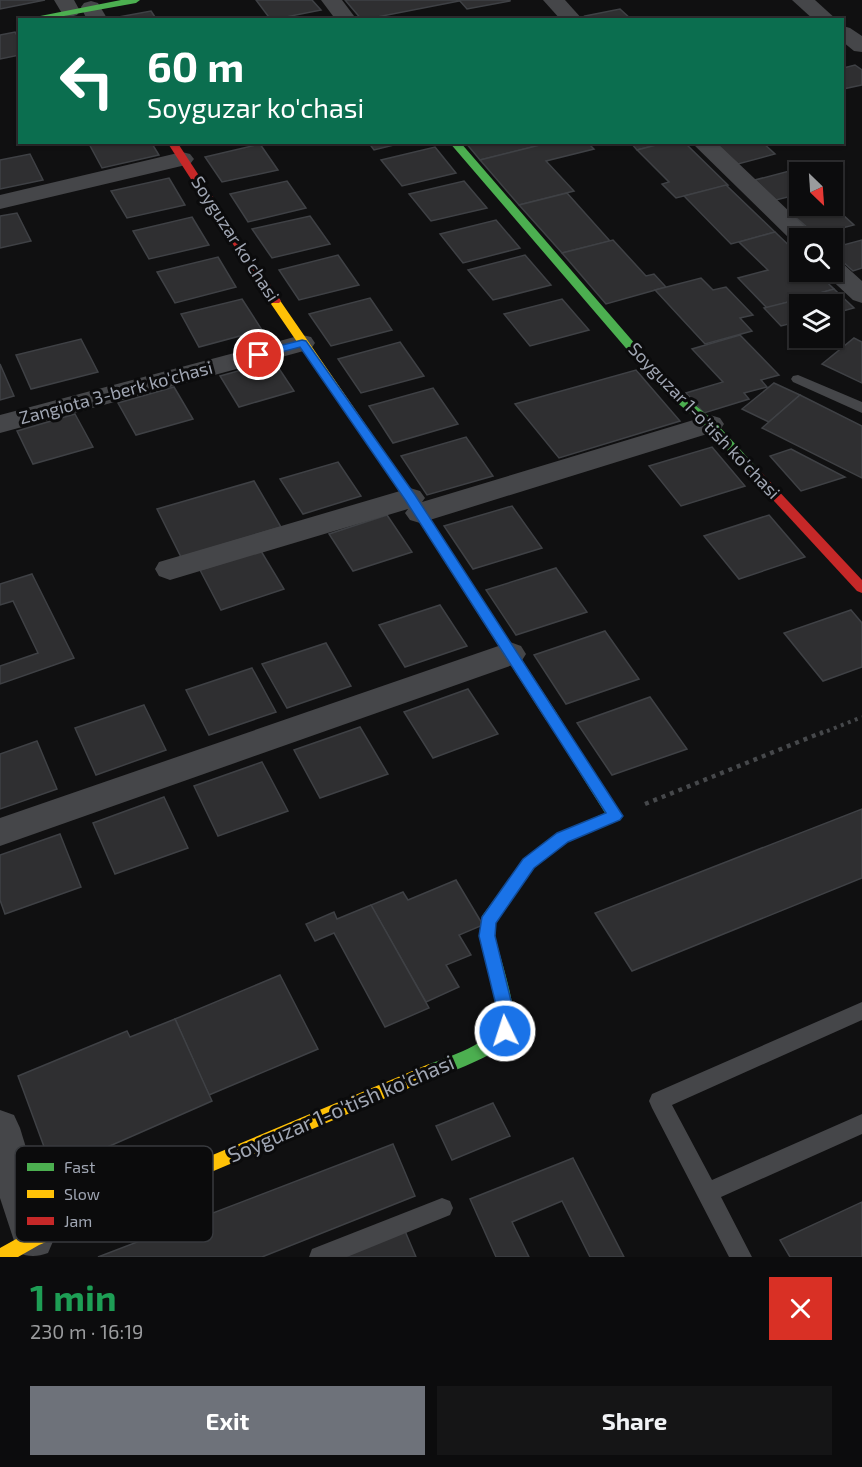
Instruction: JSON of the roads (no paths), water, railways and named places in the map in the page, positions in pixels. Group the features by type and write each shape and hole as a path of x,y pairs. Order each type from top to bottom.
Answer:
{"street":[{"path":"30,18 67,5 95,13 136,0"},
{"path":"331,0 345,18"},
{"path":"553,0 571,18"},
{"path":"802,0 824,18"},
{"path":"844,33 862,46"},
{"name":"Soyguzar 1-o'tish ko'chasi","path":"456,144 665,386 710,424 862,588"},
{"path":"704,144 792,228"},
{"path":"0,202 177,151"},
{"name":"Soyguzar ko'chasi","path":"177,151 302,343 415,506 615,816"},
{"path":"843,277 862,295"},
{"name":"Zangiota 3-berk ko'chasi","path":"0,424 302,343"},
{"path":"170,569 415,506 710,424"},
{"path":"0,832 510,654"},
{"name":"Soyguzar 1-o'tish ko'chasi","path":"213,1164 490,1046 505,1031 507,1017 487,936 488,921 529,863 562,837 615,816"},
{"path":"0,1128 15,1234"},
{"name":"Soyguzar 1-o'tish ko'chasi","path":"17,1248 31,1242"}],"lane":[{"path":"798,379 862,408"},
{"path":"741,1257 659,1101 862,1011"},
{"path":"707,1193 862,1124"},
{"path":"320,1257 442,1208"}]}
